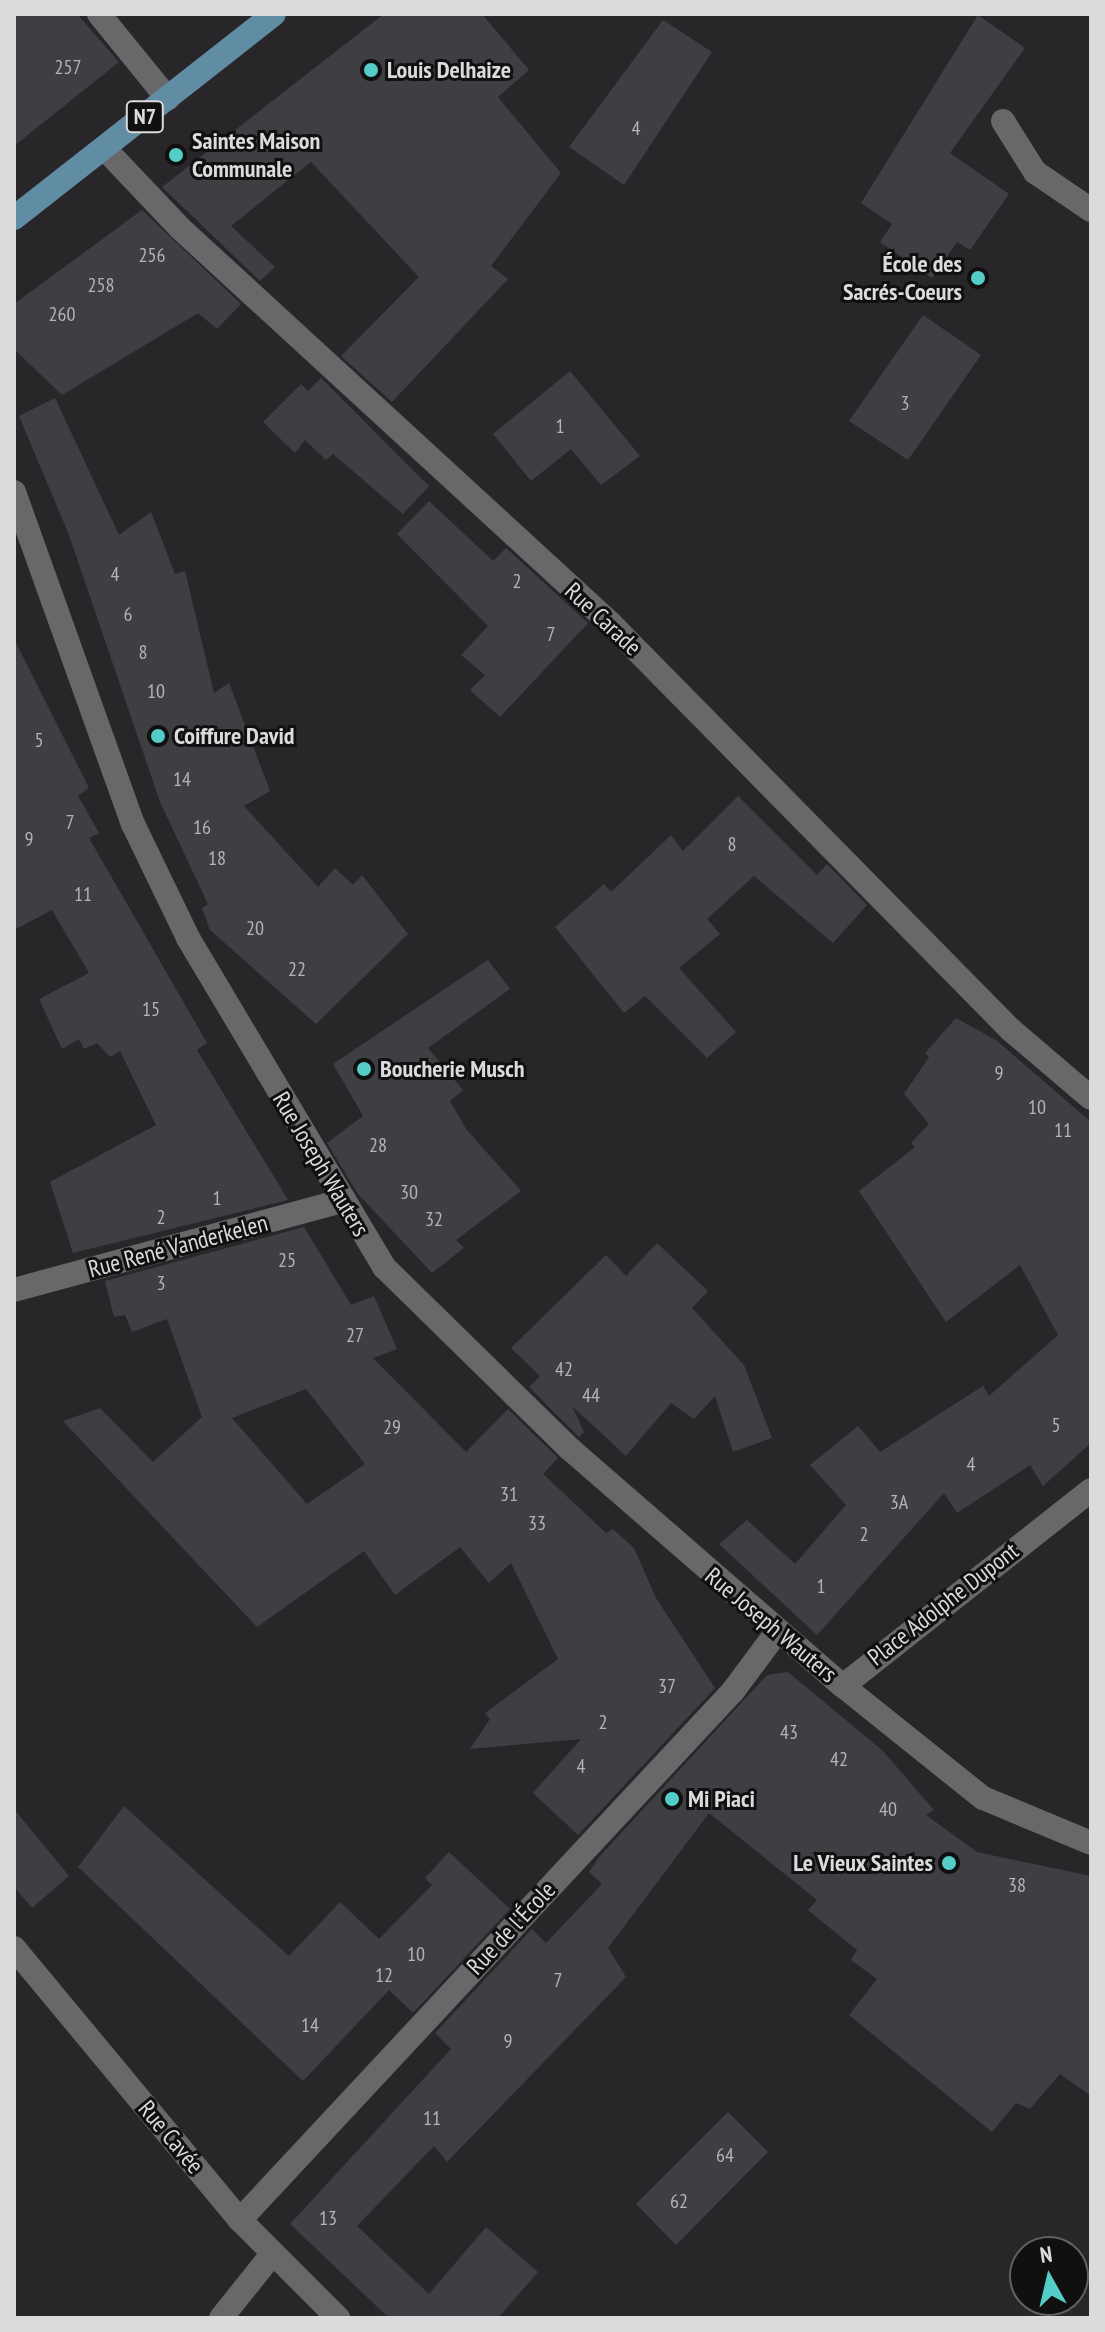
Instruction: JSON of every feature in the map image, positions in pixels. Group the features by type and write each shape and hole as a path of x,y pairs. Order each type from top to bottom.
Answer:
{"main road":[{"name":"N7","path":"14,218 274,14"}],"street":[{"path":"99,14 168,99"},
{"path":"1003,121 1035,172 1091,210"},
{"name":"Rue Carade","path":"105,149 181,229 563,582 1011,1030 1091,1098"},
{"name":"Rue Joseph Wauters","path":"14,492 133,824 188,938 384,1267 570,1449 777,1632 843,1686"},
{"name":"Rue René Vanderkelen","path":"14,1290 342,1201"},
{"name":"Place Adolphe Dupont","path":"1091,1490 843,1686 983,1798 1091,1843"},
{"name":"Rue de l'École","path":"240,2220 733,1691 777,1632"},
{"name":"Rue Cavée","path":"14,1948 240,2220 338,2318"},
{"path":"221,2318 273,2253"}],"building":[{"path":"14,14 77,14 119,62 14,146"},
{"path":"384,14 482,14 529,70 498,97 561,173 491,266 508,279 392,402 341,356 419,277 311,162 231,226 275,267 260,281 162,187"},
{"path":"978,15 1025,48 950,153 1009,194 970,250 957,242 932,278 880,242 892,224 861,203"},
{"path":"663,20 712,52 624,185 569,147"},
{"path":"142,210 241,304 217,329 198,313 62,395 14,349 14,304"},
{"path":"923,315 981,355 908,460 849,421"},
{"path":"570,371 640,456 601,485 571,449 531,481 493,434"},
{"path":"321,378 429,486 403,514 333,454 326,460 305,440 295,453 263,422 301,384 308,391"},
{"path":"55,398 119,535 151,512 175,574 185,571 214,693 229,683 270,791 244,806 318,887 335,868 353,885 362,875 408,934 316,1024 210,930 202,908 208,904 160,802 69,535 19,416"},
{"path":"429,501 493,561 506,548 588,623 500,717 470,690 485,675 461,655 488,626 397,534"},
{"path":"14,639 89,788 78,796 99,833 89,838 207,1043 197,1050 288,1200 73,1253 50,1182 156,1125 120,1051 110,1057 97,1043 84,1049 79,1039 62,1049 39,999 89,973 52,910 14,930"},
{"path":"738,796 817,875 827,864 867,905 833,943 754,876 707,919 720,934 679,968 736,1032 707,1058 645,996 624,1013 555,927 604,884 611,892 671,835 683,851"},
{"path":"488,960 510,989 428,1048 463,1090 450,1101 466,1129 521,1191 456,1240 464,1248 432,1273 358,1194 327,1143 363,1116 333,1064"},
{"path":"956,1018 996,1040 1091,1122 1091,1443 1043,1486 1030,1465 957,1513 944,1493 817,1635 719,1544 747,1520 795,1564 846,1505 810,1465 858,1426 880,1452 983,1386 989,1396 1058,1335 1020,1265 946,1322 859,1191 915,1147 911,1143 929,1124 904,1094 929,1057 925,1053"},
{"path":"304,1227 351,1305 374,1296 397,1349 373,1358 466,1452 508,1409 558,1458 543,1474 606,1533 613,1529 634,1548 656,1598 715,1688 578,1835 533,1793 581,1739 470,1749 490,1719 485,1713 558,1659 511,1563 489,1583 460,1547 395,1595 364,1551 257,1627 63,1421 100,1408 153,1462 202,1417 167,1319 132,1332 125,1315 114,1317 105,1281","holes":["306,1389 365,1464 307,1504 232,1418"]},
{"path":"657,1243 708,1291 692,1308 744,1365 772,1438 733,1452 715,1396 694,1419 671,1403 626,1456 572,1406 584,1432 579,1437 529,1387 540,1376 511,1348 606,1255 626,1276"},
{"path":"788,1672 882,1750 934,1810 926,1815 977,1852 1091,1876 1091,2096 1060,2074 1030,2109 1016,2103 992,2132 849,2015 877,1979 851,1960 857,1950 808,1910 817,1900 709,1813 608,1948 626,1977 447,2162 434,2146 357,2226 429,2294 486,2227 538,2272 498,2318 389,2318 290,2224 451,2049 435,2033 532,1929 546,1943 602,1884 589,1872 600,1856 767,1675"},
{"path":"124,1806 289,1956 340,1902 379,1939 432,1885 425,1878 449,1852 510,1909 413,2013 389,1990 303,2081 78,1867"},
{"path":"14,1809 69,1876 32,1908 14,1887"},
{"path":"728,2112 768,2152 676,2245 636,2204"}],"place":[{"name":"Louis Delhaize","path":"371,70"},
{"name":"Saintes Maison Communale","path":"176,155"},
{"name":"École des Sacrés-Coeurs","path":"978,278"},
{"name":"Coiffure David","path":"158,736"},
{"name":"Boucherie Musch","path":"364,1069"},
{"name":"Mi Piaci","path":"672,1799"},
{"name":"Le Vieux Saintes","path":"949,1863"}]}
